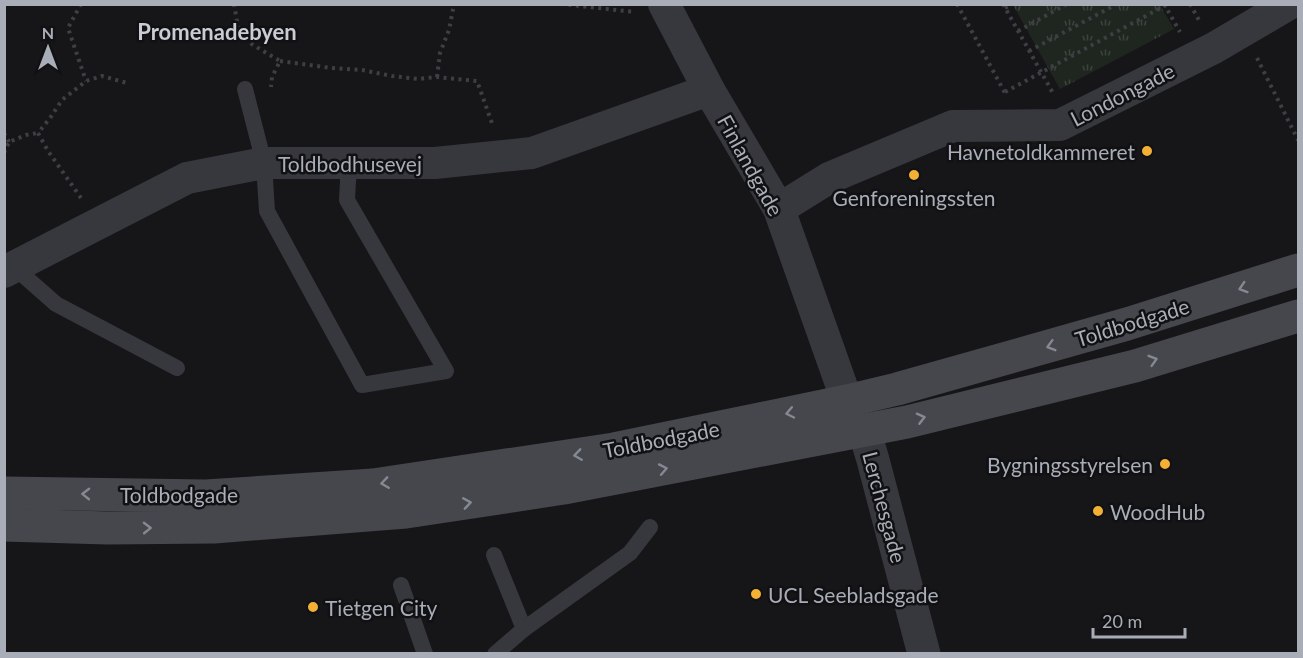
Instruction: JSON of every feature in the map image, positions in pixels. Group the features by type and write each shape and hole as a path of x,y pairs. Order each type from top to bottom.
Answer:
{"main road":[{"name":"Toldbodgade","path":"4,493 206,496 374,485 614,449 897,389 1127,324 1299,270"},
{"name":"Toldbodgade","path":"4,525 108,528 214,527 406,512 564,488 907,422 1135,366 1299,316"},
{"path":"847,401 864,430"}],"street":[{"name":"Londongade","path":"778,209 829,178 953,126 1060,125 1203,53 1289,4"},
{"name":"Finlandgade","path":"667,10 709,90 778,209 847,401"},
{"name":"Toldbodhusevej","path":"9,270 187,178 264,163 435,163 532,153 709,90"},
{"name":"Lerchesgade","path":"864,430 924,654"}],"lane":[{"path":"245,89 264,163 267,211 362,385 446,371 347,200 349,162"},
{"path":"9,270 56,304 177,368"},
{"path":"495,654 524,629 630,553 650,527"},
{"path":"494,555 524,629"},
{"path":"401,585 425,654"}],"path":[{"path":"81,4 68,28 86,81"},
{"path":"234,4 239,33 252,45 280,61 418,79 437,77 477,81 487,109"},
{"path":"437,77 440,53 449,30 454,4"},
{"path":"561,4 667,10"},
{"path":"957,4 1005,92 1168,4"},
{"path":"1012,4 1004,6 1042,73"},
{"path":"1018,31 1067,4"},
{"path":"1029,51 1117,4"},
{"path":"1243,31 1299,140"},
{"path":"272,77 280,61"},
{"path":"4,153 9,142 38,133 62,100 86,81 102,76 127,83"},
{"path":"4,133 9,142"},
{"path":"38,133 48,151 70,180"}],"green space":[{"path":"1013,5 1160,5 1174,29 1060,89"}],"place":[{"name":"Havnetoldkammeret","path":"1147,151"},
{"name":"Genforeningssten","path":"914,175"},
{"name":"Bygningsstyrelsen","path":"1165,464"},
{"name":"WoodHub","path":"1098,511"},
{"name":"UCL Seebladsgade","path":"756,594"},
{"name":"Tietgen City","path":"313,607"}],"district":[{"name":"Promenadebyen","path":"217,31"}]}
